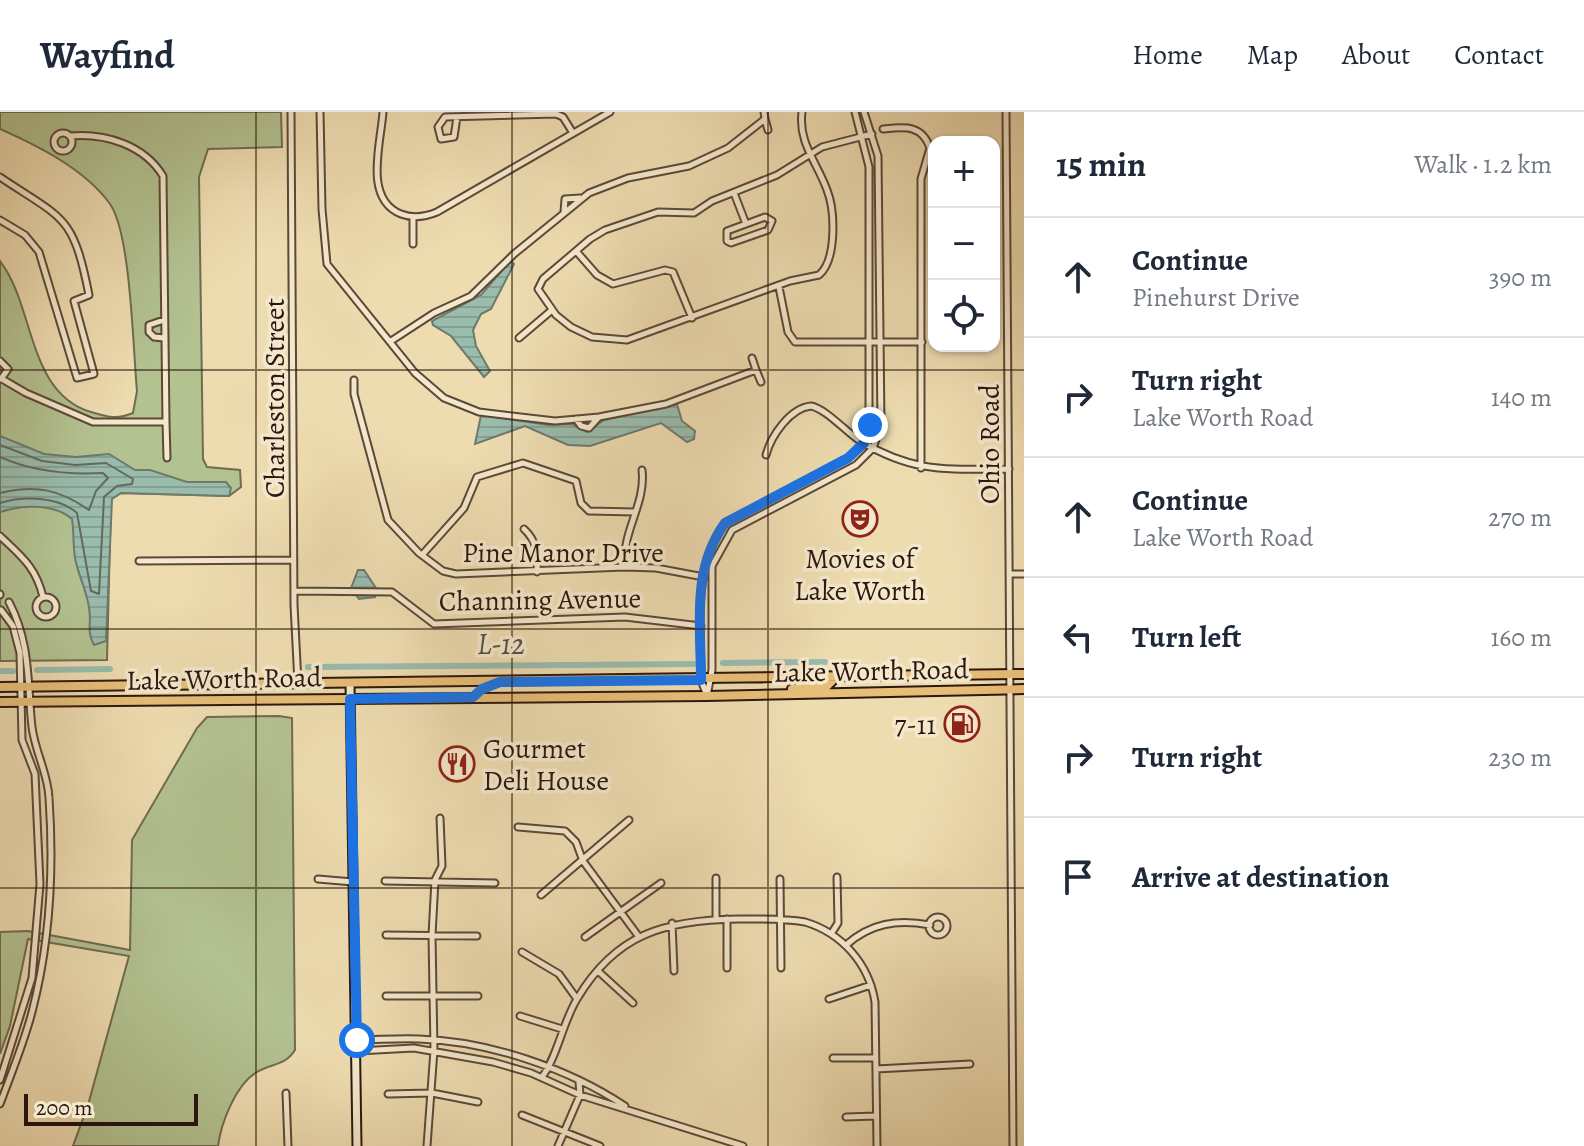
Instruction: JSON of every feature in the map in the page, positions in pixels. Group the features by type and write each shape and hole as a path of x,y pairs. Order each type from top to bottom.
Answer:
{"main road":[{"name":"Lake Worth Road","path":"0,702 748,695 1010,681 1024,674"},
{"name":"Lake Worth Road","path":"0,687 835,678 1010,681 1024,689"},
{"path":"748,695 826,687 835,678"},
{"path":"473,697 482,689 500,682"}],"street":[{"name":"Charleston Street","path":"291,112 294,591 298,684"},
{"path":"320,112 322,209 327,264 433,391 461,407 555,421 599,417 666,404 756,370"},
{"path":"383,112 376,177 379,190 392,209 413,217 437,212 610,112"},
{"path":"802,112 801,132 810,155 830,197 830,259 824,271 815,277 638,338 616,340 586,335 552,310 538,289 543,279 597,234 666,211 694,213 712,201 777,175 810,155 822,147 872,134"},
{"path":"707,696 701,680 702,576 704,558 725,523 848,458 864,443 871,415 869,167 864,136 855,112"},
{"path":"707,696 712,680 712,578 717,552 732,530 856,465 873,448 881,425 878,156 864,112"},
{"name":"Ohio Road","path":"1006,112 1013,1146"},
{"path":"457,117 454,137 441,139 439,123 445,117 556,114 563,117 573,133"},
{"path":"391,341 434,313 471,296 581,198 628,178 689,166 728,148 764,115 768,130"},
{"path":"883,129 905,127 921,133 931,152 921,179 921,468"},
{"path":"70,136 122,142 139,149 153,160 163,176 167,458"},
{"path":"0,177 55,211 73,234 89,295 74,301 94,374 77,378 57,305 35,245 0,220"},
{"path":"734,193 746,224"},
{"path":"413,217 413,244"},
{"path":"765,217 772,221 768,230 731,243 727,241 727,231 746,224 765,217"},
{"path":"576,251 597,275 609,283 627,283 665,270 673,272 692,318"},
{"path":"779,287 788,332 795,342 922,342"},
{"path":"519,338 552,310"},
{"path":"164,320 149,325 149,332 154,337 164,338"},
{"path":"752,358 761,382"},
{"path":"0,361 5,363 15,385"},
{"path":"8,372 1,379 93,422 166,422"},
{"name":"Pine Manor Drive","path":"354,380 354,394 388,520 402,539 443,571 456,574 624,567 656,568 712,578"},
{"path":"766,455 769,444 793,414 807,406 819,408 842,429 873,448 921,468 1010,469"},
{"path":"422,555 467,505 477,477 519,463 576,481 581,503 589,511 635,512"},
{"path":"624,567 626,534 644,481 642,470"},
{"path":"524,529 533,537 537,572"},
{"path":"0,536 29,561 38,576 43,597 36,608 39,614 48,617 56,611 56,604 53,599 43,597"},
{"path":"139,561 294,560"},
{"path":"1010,574 1024,574"},
{"name":"Channing Avenue","path":"294,591 392,592 434,624 625,617 701,626"},
{"path":"0,1080 26,1005 38,926 35,774 22,740 26,702 24,633 9,602"},
{"path":"2,613 16,636 26,686"},
{"path":"16,636 24,633"},
{"path":"350,683 357,1146"},
{"path":"0,1104 32,1015 49,929 49,798 45,767 34,740 26,702"},
{"path":"427,1146 434,1050 432,935 435,880 442,866 440,818"},
{"path":"541,895 629,820"},
{"path":"518,827 565,831 576,842 583,861 639,937"},
{"path":"831,934 838,923 837,877"},
{"path":"716,878 716,919"},
{"path":"318,879 354,882"},
{"path":"780,879 781,968"},
{"path":"385,881 495,883"},
{"path":"585,937 661,883"},
{"path":"542,1077 577,999 598,971 639,937 672,923 716,919 805,922 846,945 862,965 871,985 877,1146"},
{"path":"727,919 727,968"},
{"path":"846,945 884,923 900,921 930,925"},
{"path":"672,923 674,971"},
{"path":"386,935 477,936"},
{"path":"522,952 559,974 577,999"},
{"path":"598,971 633,1003"},
{"path":"829,999 871,985"},
{"path":"386,996 478,996"},
{"path":"520,1016 562,1029"},
{"path":"357,1040 432,1040 490,1049 604,1091 629,1108"},
{"path":"357,1051 434,1050 493,1062 542,1077 580,1095 743,1146"},
{"path":"833,1058 875,1058"},
{"path":"876,1069 970,1064"},
{"path":"558,1146 580,1095 579,1082"},
{"path":"286,1093 288,1146"},
{"path":"388,1094 432,1093 478,1102"},
{"path":"522,1115 600,1146"},
{"path":"846,1117 876,1116"}],"green space":[{"path":"0,112 281,112 282,147 208,149 199,177 203,459 207,467 240,470 241,487 229,496 121,493 111,499 107,660 0,661 0,261 20,301 43,368 55,387 70,402 97,414 122,416 133,413 137,391 127,266 123,240 110,204 74,169 0,129"},
{"path":"207,717 292,718 295,1050 283,1062 257,1072 242,1085 222,1126 218,1146 73,1146 88,1105 129,956 28,939 10,1026 0,1054 0,932 28,931 130,950 132,840 197,728"}],"water":[{"path":"511,260 514,264 491,309 481,314 473,330 476,346 490,371 484,377 451,336 433,325 432,321 481,295"},
{"path":"677,404 682,421 695,431 694,439 687,442 661,423 590,446 568,445 525,426 475,444 481,415 549,425 572,424 587,432 604,420"},
{"path":"0,436 44,454 76,457 109,454 135,470 150,470 187,482 226,482 231,488 229,496 121,493 112,499 106,641 94,645 90,635 88,602 75,558 72,519 56,510 37,507 0,512"},
{"path":"358,570 364,570 376,588 375,597 359,599 351,588"}],"waterway":[{"name":"L-12","path":"723,663 825,662"},
{"name":"L-12","path":"308,667 694,664"},
{"name":"L-12","path":"37,670 110,669"},
{"name":"L-12","path":"0,671 13,671"}],"place":[{"name":"Movies of Lake Worth","path":"860,519"},
{"name":"7-11","path":"962,724"},
{"name":"Gourmet Deli House","path":"457,764"}],"route":[{"path":"357,1040 350,699 473,697 482,689 500,682 701,680 702,576 704,558 713,540 725,523 848,458 864,443 870,425"}]}
